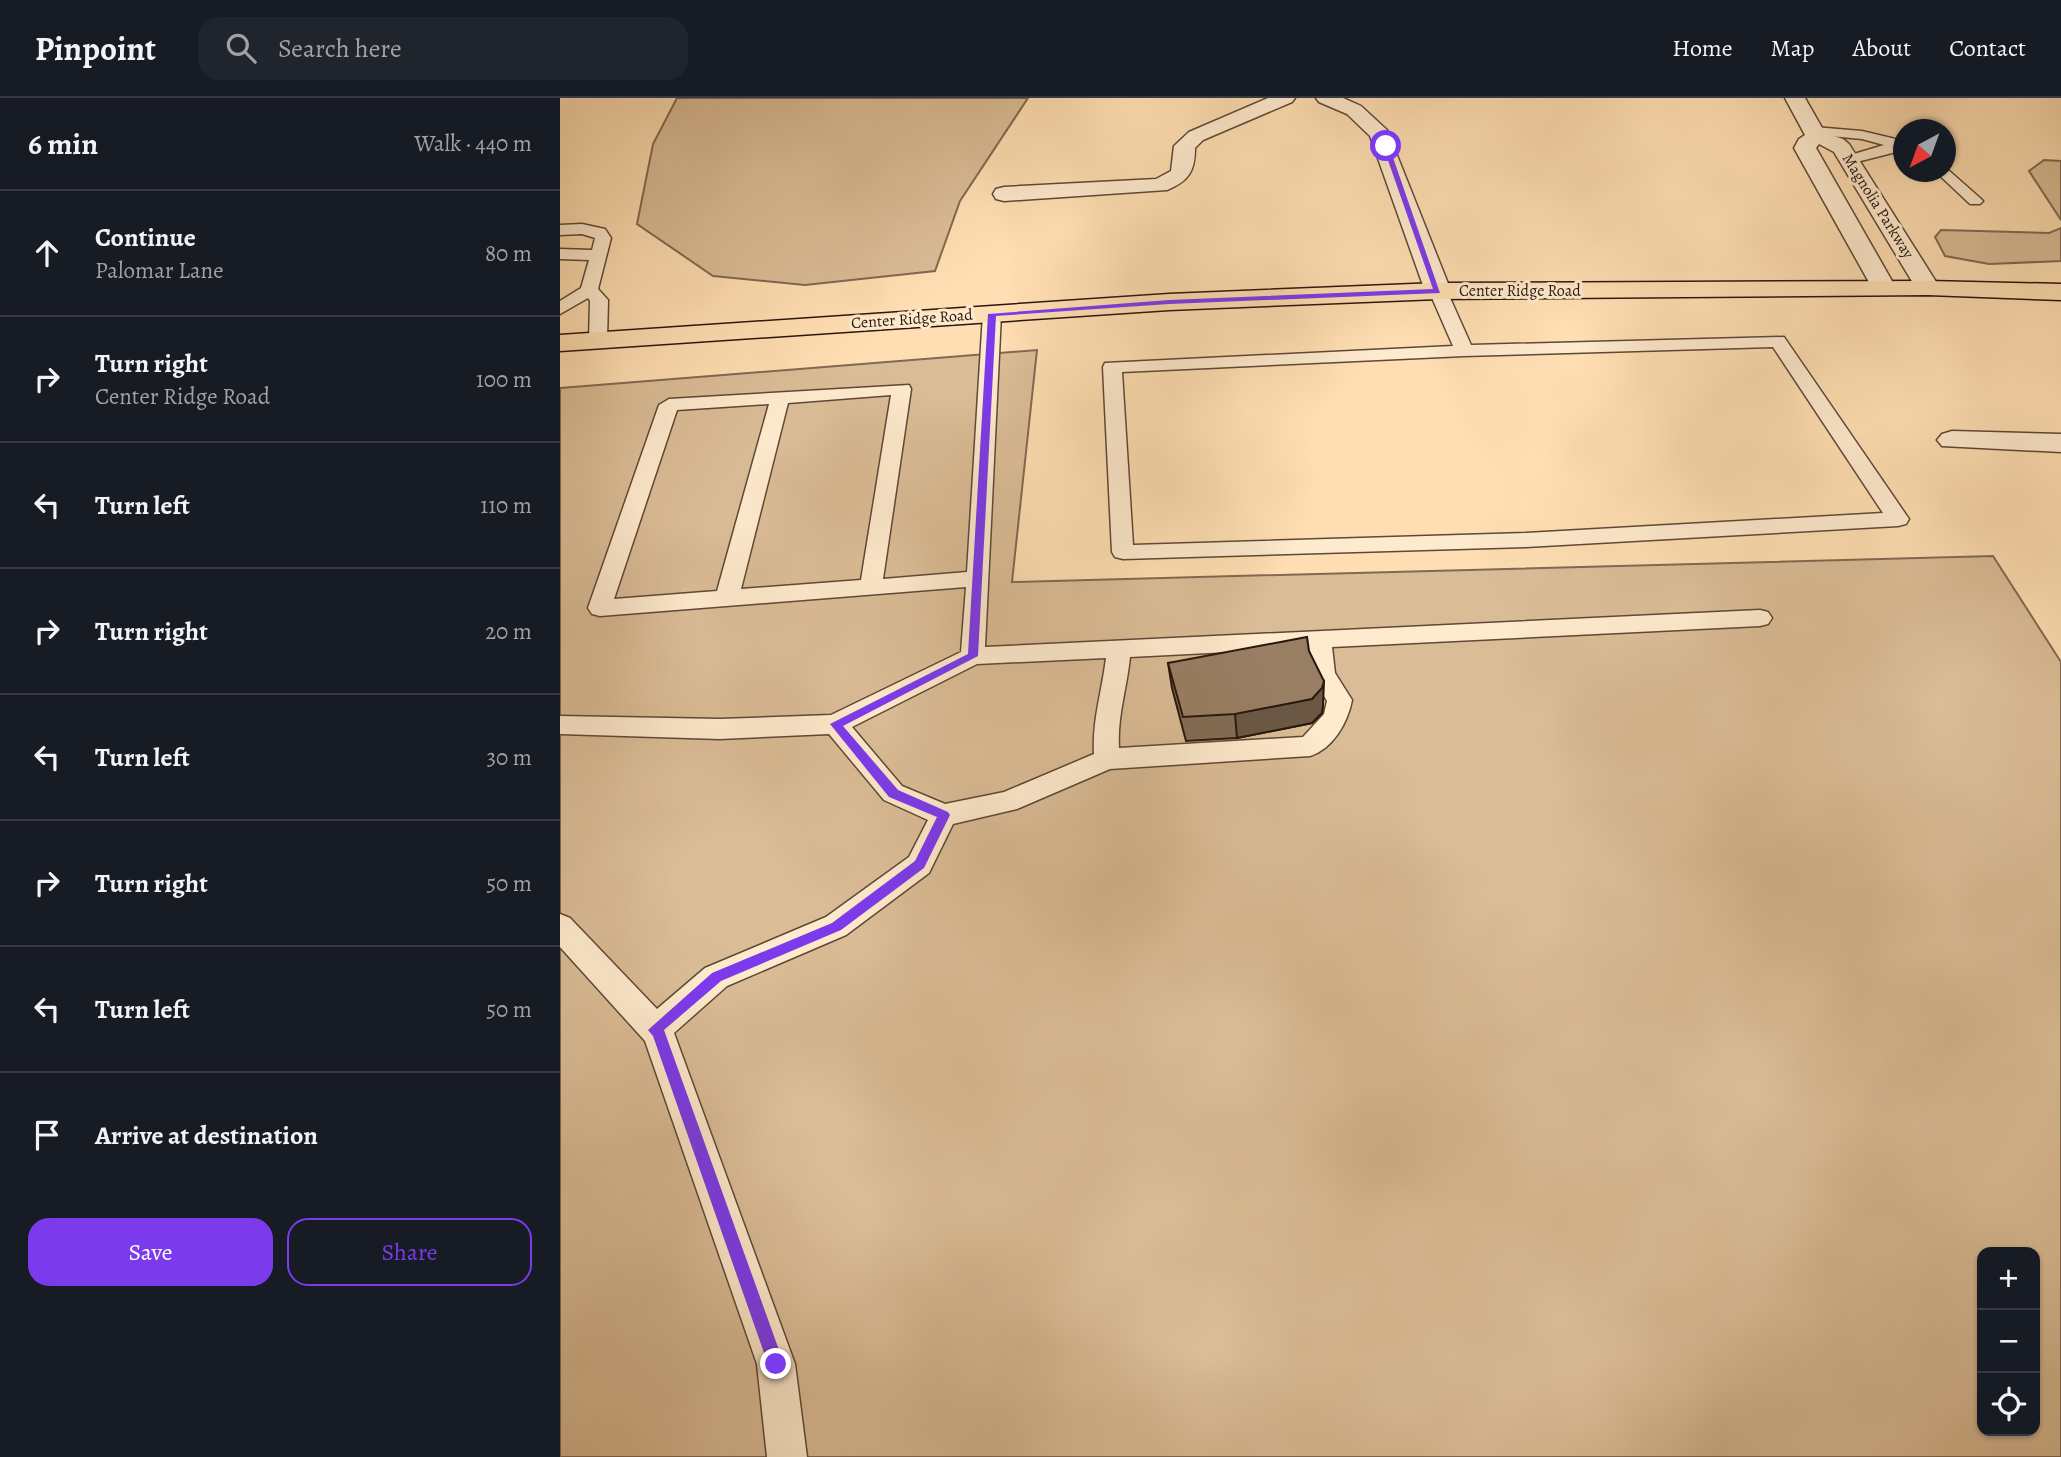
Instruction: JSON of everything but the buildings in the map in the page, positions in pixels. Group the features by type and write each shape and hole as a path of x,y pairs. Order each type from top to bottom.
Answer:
{"main road":[{"name":"Center Ridge Road","path":"560,343 1169,302 1438,291 1928,288 2061,292"}],"street":[{"path":"1004,194 1159,185 1178,178 1184,172 1185,146 1196,136 1285,98"},
{"path":"1326,98 1354,110 1380,134 1438,291"},
{"name":"Magnolia Parkway","path":"1796,98 1816,134 1836,143 1849,160 1928,288"},
{"name":"Magnolia Parkway","path":"1816,134 1806,143 1805,148 1884,288"},
{"path":"1952,440 2061,443"}],"lane":[{"path":"1816,134 1870,136 1893,143"},
{"path":"1849,160 1893,148"},
{"path":"1954,182 1975,201"},
{"path":"560,230 582,229 599,232 603,238 589,290 560,309"},
{"path":"560,254 598,255"},
{"path":"589,290 599,300 598,340"},
{"path":"1438,291 1464,351"},
{"path":"973,656 992,314"},
{"path":"1779,341 1898,520 1526,540 1123,552 1112,367 1464,351 1779,341"},
{"path":"871,586 902,389 668,405 600,608 978,579"},
{"path":"727,597 780,397"},
{"path":"564,730 635,725 719,729 835,724 973,656 1760,618"},
{"path":"835,724 894,793 944,815 1007,802 1107,759 1310,746 1336,718 1340,700 1323,674 1319,639"},
{"path":"1107,759 1105,727 1119,649"},
{"path":"655,1030 716,977 836,926 919,864 944,815"},
{"path":"560,928 658,1032 776,1364 788,1457"}],"shaded area":[{"path":"677,98 1028,98 960,201 935,271 805,285 713,276 637,224 653,144"},
{"path":"2044,160 2061,161 2061,220 2029,171"},
{"path":"2061,228 2061,261 1989,264 1945,256 1935,237 1941,230 2049,233"},
{"path":"1037,350 1012,582 1993,556 2061,662 2061,1457 560,1457 560,388"}],"route":[{"path":"776,1364 658,1032 655,1030 716,977 836,926 919,864 944,815 894,793 835,724 973,656 992,314 1169,302 1438,291 1386,146"}]}
